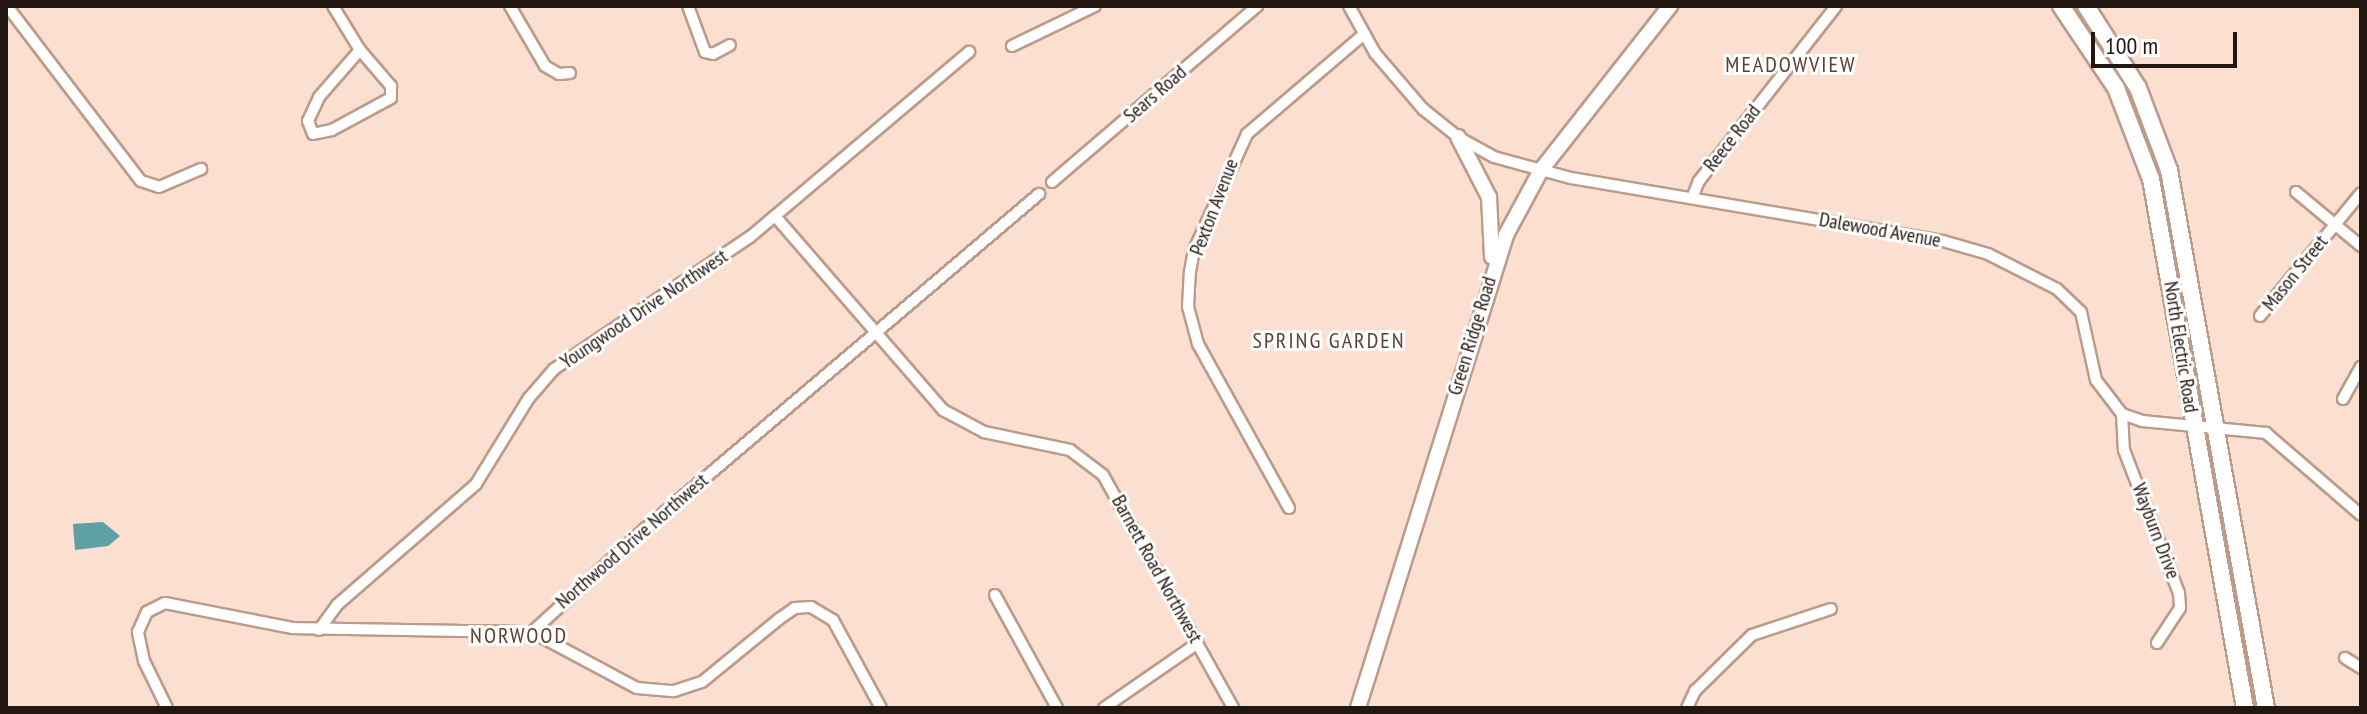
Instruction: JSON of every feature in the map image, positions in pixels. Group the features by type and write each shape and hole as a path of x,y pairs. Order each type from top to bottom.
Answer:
{"main road":[{"name":"North Electric Road","path":"2061,6 2116,88 2142,148 2158,204 2194,427 2245,708"},
{"name":"North Electric Road","path":"2086,6 2138,88 2169,170 2266,708"}],"street":[{"path":"7,6 141,181 159,187 201,169"},
{"path":"333,6 360,50 391,86 391,98 332,130 313,134 308,121 319,97 360,50"},
{"path":"510,6 545,66 559,74 570,73"},
{"path":"688,6 705,52 713,54 730,45"},
{"path":"1012,46 1095,6"},
{"name":"Sears Road","path":"1052,182 1257,6"},
{"name":"Dalewood Avenue","path":"1349,6 1364,34 1414,99 1458,137 1505,161 1692,198 1943,241 2024,270 2081,312 2096,380 2122,414"},
{"name":"Green Ridge Road","path":"1358,708 1401,581 1492,269 1541,170 1670,6"},
{"name":"Reece Road","path":"1692,198 1699,181 1836,6"},
{"name":"Pexton Avenue","path":"1289,508 1198,344 1188,307 1190,272 1194,250 1247,134 1364,34"},
{"name":"Youngwood Drive Northwest","path":"319,630 337,605 476,484 529,398 554,369 775,216 969,52"},
{"path":"1458,137 1489,197 1492,269"},
{"path":"2296,192 2361,246"},
{"name":"Mason Street","path":"2260,316 2361,193"},
{"name":"Northwood Drive Northwest","path":"532,632 562,600 1039,194"},
{"name":"Barnett Road Northwest","path":"775,216 928,396 959,421 984,432 1052,443 1093,465 1123,504 1233,708"},
{"path":"2343,399 2361,367"},
{"path":"2122,414 2194,427 2254,428 2276,439 2360,512"},
{"name":"Wayburn Drive","path":"2122,414 2124,450 2179,593 2180,608 2157,643"},
{"path":"995,595 1057,708"},
{"path":"167,708 144,661 138,632 143,617 155,606 173,602 319,630 532,632 637,688 674,691 702,682 795,608 811,607 833,620 881,708"},
{"path":"1687,708 1695,691 1752,635 1831,609"},
{"path":"1104,708 1198,643"},
{"path":"2345,658 2361,668"}],"water":[{"path":"103,522 120,536 108,546 75,550 73,524"}],"district":[{"name":"MEADOWVIEW","path":"1791,65"},
{"name":"SPRING GARDEN","path":"1329,341"},
{"name":"NORWOOD","path":"519,636"}]}
